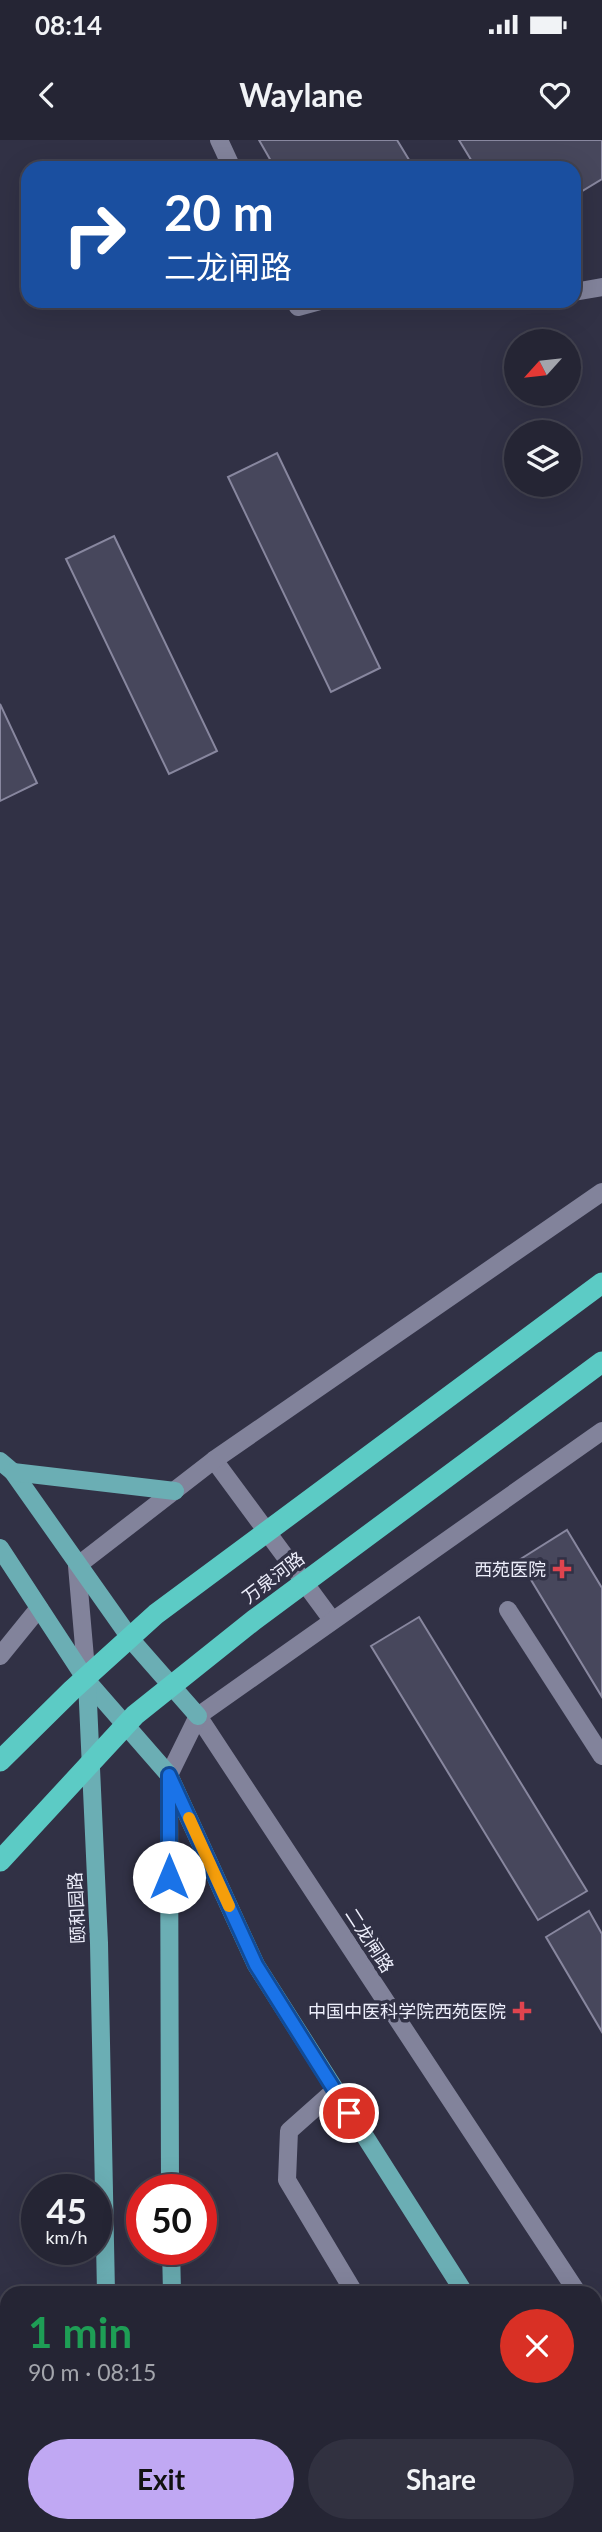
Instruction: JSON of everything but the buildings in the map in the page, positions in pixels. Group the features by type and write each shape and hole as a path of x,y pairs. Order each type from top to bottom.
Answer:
{"highway":[{"path":"0,1761 72,1690 156,1614 602,1283"},
{"name":"万泉河路","path":"0,1861 135,1715 254,1620 602,1362"}],"main road":[{"path":"6,1466 175,1491"},
{"path":"6,1466 133,1642 198,1716"},
{"name":"颐和园路","path":"0,1548 86,1681 99,1943 106,2286"},
{"path":"86,1681 169,1775 256,1965 460,2286"},
{"path":"169,1775 170,2174"},
{"path":"171,2265 172,2286"}],"street":[{"path":"219,140 229,161"},
{"path":"581,291 602,287"},
{"path":"86,1681 77,1566 214,1460 602,1192"},
{"path":"169,1775 198,1716 602,1431"},
{"path":"214,1460 332,1620"},
{"path":"86,1681 270,1535"},
{"path":"0,1656 39,1608"},
{"path":"508,1610 602,1756"},
{"name":"二龙闸路","path":"198,1716 573,2286"},
{"path":"334,2091 289,2131 287,2180 350,2286"}],"slow traffic":[{"path":"189,1818 229,1906"}],"place":[{"name":"西苑医院","path":"562,1569"},
{"name":"中国中医科学院西苑医院","path":"522,2011"}],"route":[{"path":"169,1877 169,1775 256,1965 349,2113"}]}
